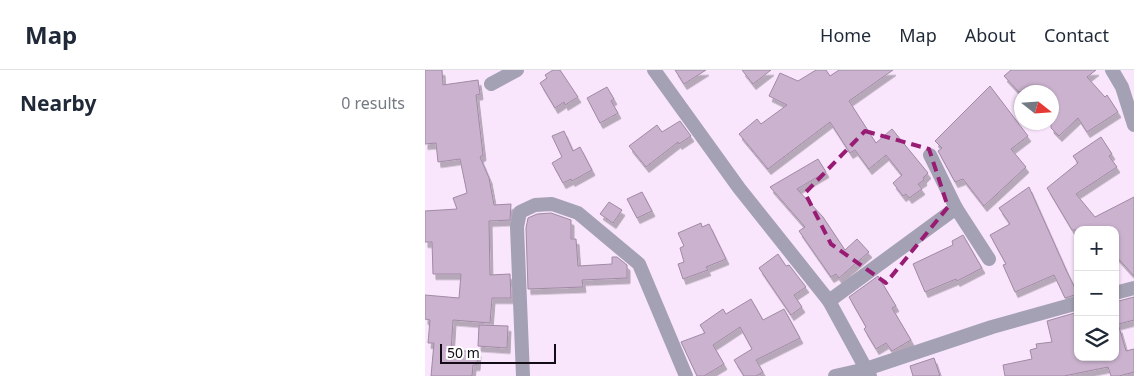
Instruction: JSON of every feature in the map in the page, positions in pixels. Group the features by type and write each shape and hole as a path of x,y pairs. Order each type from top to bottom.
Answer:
{"street":[{"path":"491,84 517,70"},
{"path":"654,70 739,188 829,301 868,373"},
{"path":"1112,70 1122,87 1134,126"},
{"path":"930,155 956,208 989,259"},
{"path":"523,376 517,227 520,212 535,205 551,204 578,213 639,264 686,376"},
{"path":"829,301 956,208"},
{"path":"1119,292 1134,288"},
{"path":"835,376 868,373 992,326 1074,304"}],"highlighted area":[{"path":"865,131 929,149 948,207 886,283 831,244 805,193"}],"building":[{"path":"425,70 442,70 443,85 478,80 480,94 476,95 483,155 480,157 489,178 494,205 511,204 510,220 489,221 490,275 510,274 511,298 492,298 490,323 453,320 451,351 478,351 477,365 473,365 472,376 431,376 434,343 428,343 430,320 425,319 425,295 459,298 461,274 433,274 432,242 425,242 425,211 457,209 453,198 467,193 460,159 438,162 436,143 425,144"},
{"path":"553,70 560,70 578,97 565,105 564,102 555,108 540,83 547,78 545,75"},
{"path":"675,70 706,70 684,84"},
{"path":"742,70 771,70 753,84"},
{"path":"816,70 826,70 830,76 839,70 893,70 849,101 876,143 892,129 928,173 923,178 924,180 918,184 922,189 909,198 906,194 903,196 893,183 902,175 886,155 869,169 855,150 850,153 830,122 768,169 739,134 757,119 761,124 787,105 769,96 780,73 798,81"},
{"path":"1011,70 1096,70 1087,77 1105,97 1107,95 1118,112 1087,132 1078,118 1059,136 1053,130 1059,130 1059,85 1014,85 1014,87 1004,76"},
{"path":"990,86 1014,118 1014,130 1023,130 1028,136 1011,149 1026,167 984,206 963,179 955,182 938,151 942,148 935,141"},
{"path":"607,87 614,99 611,101 618,113 600,123 587,98"},
{"path":"680,121 691,136 679,144 678,142 646,167 629,146 657,125 662,132"},
{"path":"564,131 573,151 580,147 592,170 572,181 571,179 563,183 552,163 562,157 552,136"},
{"path":"1101,137 1112,154 1109,156 1117,167 1076,194 1095,217 1134,197 1134,276 1119,259 1119,226 1074,226 1074,230 1072,230 1047,188 1078,163 1073,156"},
{"path":"818,159 826,172 797,189 823,217 845,250 857,239 869,252 839,278 836,274 831,277 799,231 805,227 770,187"},
{"path":"1029,187 1074,286 1074,295 1065,298 1054,275 1015,292 1003,265 1006,264 990,235 1010,224 999,208"},
{"path":"642,192 652,211 637,218 627,199"},
{"path":"609,202 622,210 613,223 600,214"},
{"path":"551,213 571,220 571,239 576,239 578,266 612,264 612,257 617,257 627,265 627,278 582,280 583,287 528,289 526,228 528,218 537,214"},
{"path":"701,223 702,227 709,224 726,259 706,267 708,270 683,279 678,264 684,262 680,248 684,246 678,233"},
{"path":"963,235 982,268 957,281 956,279 925,292 913,264 953,245 952,241"},
{"path":"778,254 786,266 789,265 806,287 794,295 802,307 791,315 759,268"},
{"path":"878,276 896,306 892,308 911,340 892,351 886,343 876,349 849,297"},
{"path":"1134,297 1134,320 1119,324 1119,301"},
{"path":"751,299 763,320 784,309 800,338 756,360 763,372 756,376 744,376 734,360 752,349 740,327 713,345 724,364 704,376 697,376 681,342 705,333 700,325 723,309 726,314"},
{"path":"1074,313 1074,361 1119,361 1119,327 1126,351 1134,349 1134,372 1111,376 1108,367 1064,376 1005,376 1003,365 1032,359 1030,350 1037,348 1036,344 1052,342 1047,321"},
{"path":"479,325 508,326 507,348 478,346"},
{"path":"934,358 940,376 913,376 910,366"}]}
